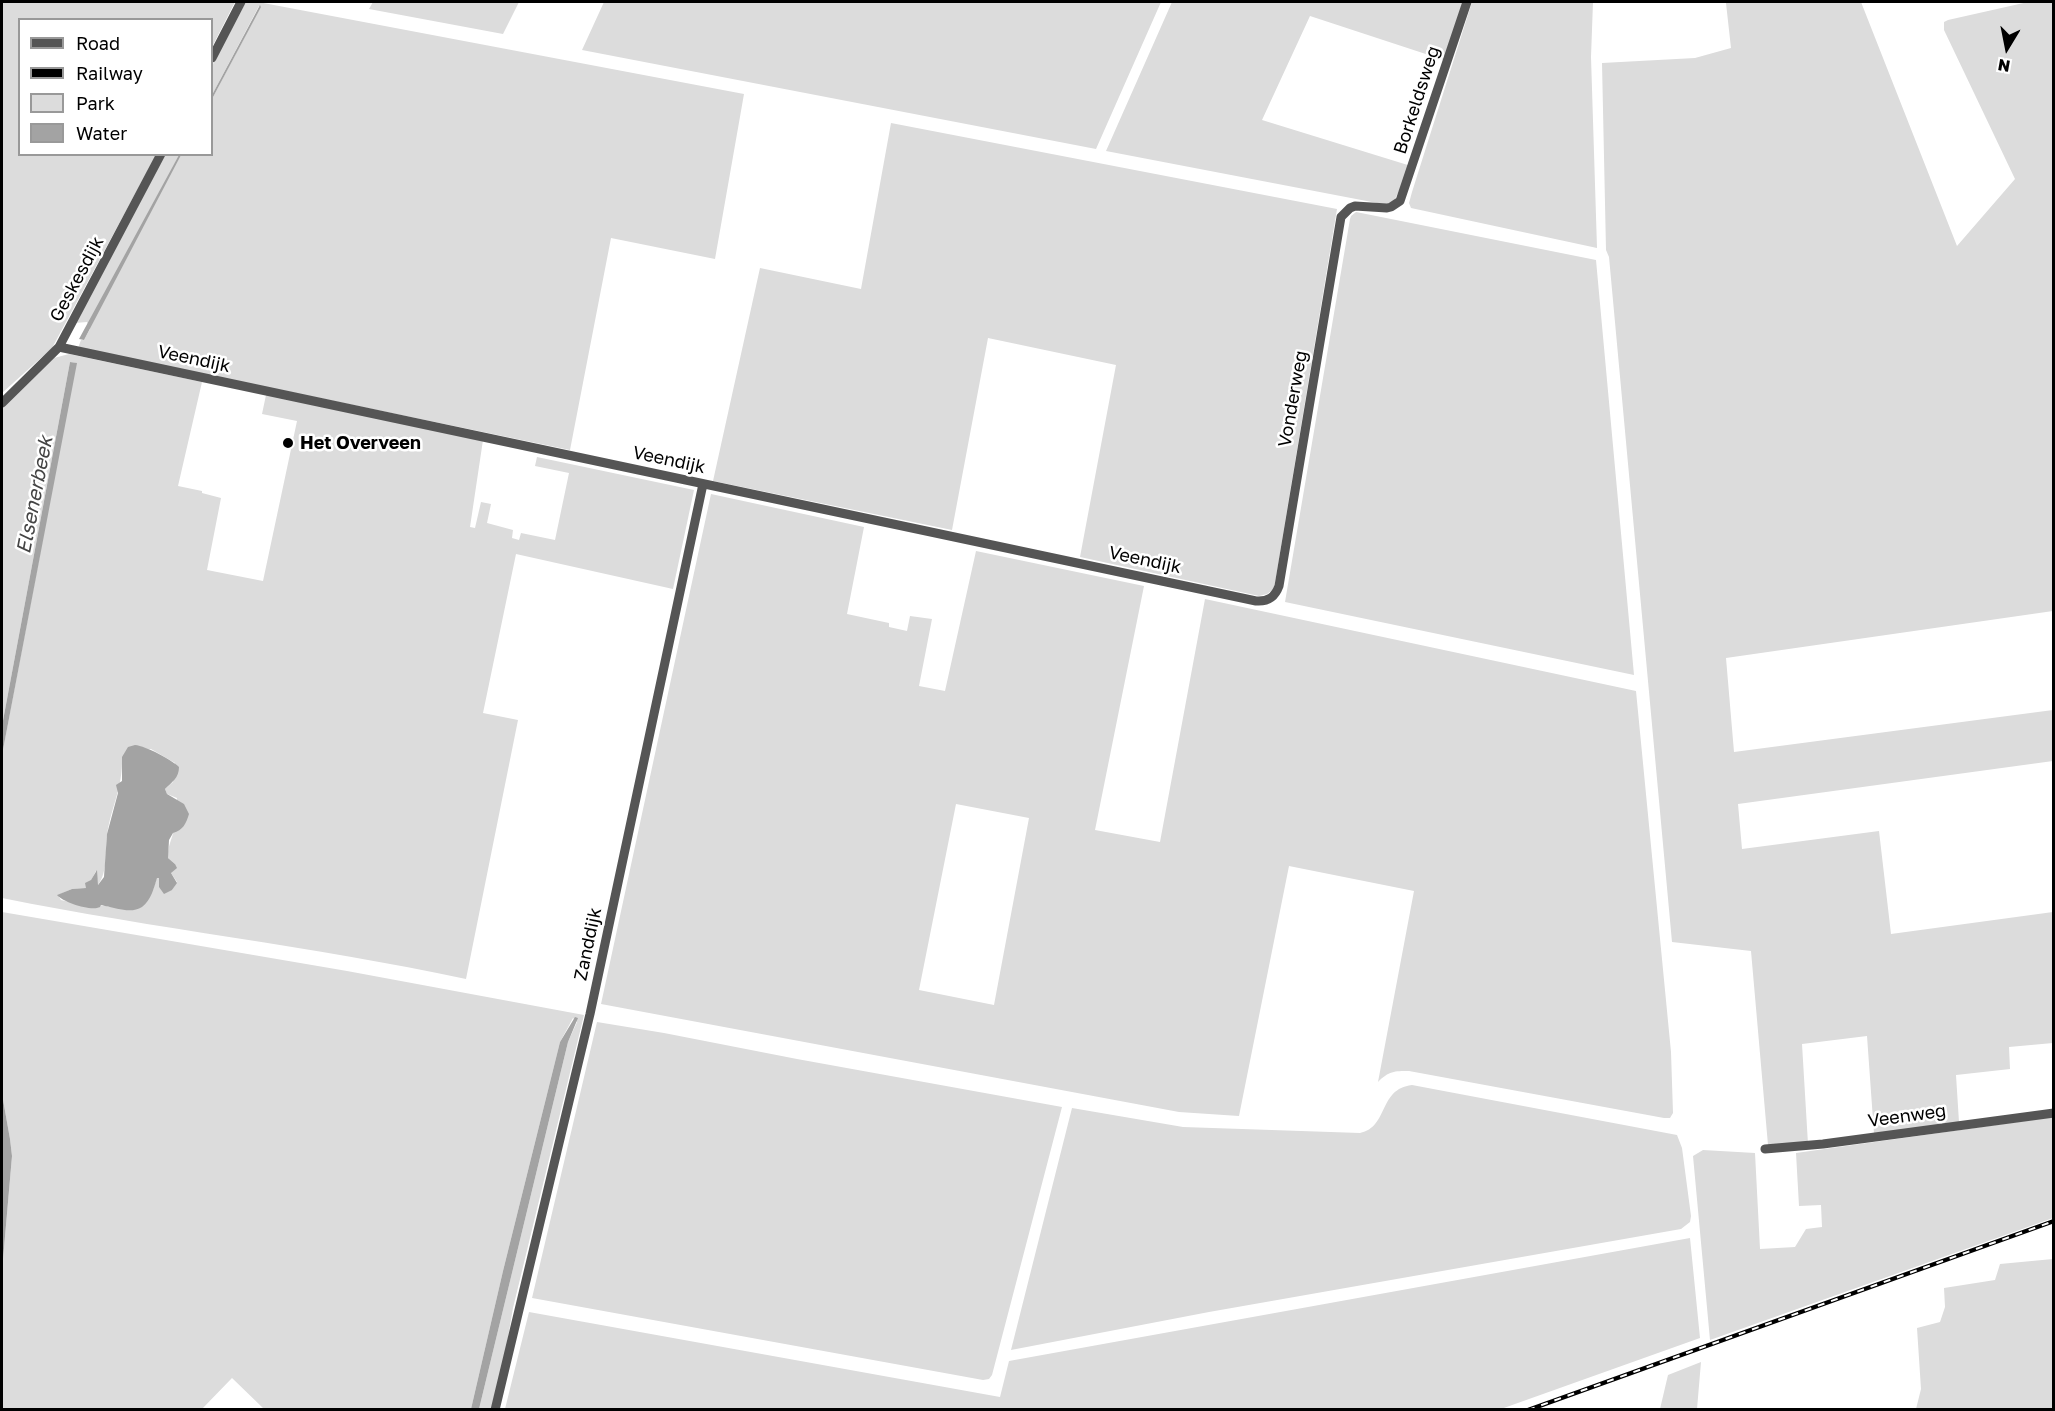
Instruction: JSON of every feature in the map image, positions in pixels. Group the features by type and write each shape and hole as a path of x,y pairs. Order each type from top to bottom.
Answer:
{"street":[{"path":"213,56 241,2"},
{"name":"Borkeldsweg","path":"1350,208 1364,206 1387,208 1400,201 1467,2"},
{"name":"Geskesdijk","path":"2,403 59,347 160,156"},
{"name":"Vonderweg","path":"1272,597 1279,586 1341,217 1350,208"},
{"name":"Veendijk","path":"59,347 1257,601 1265,601 1272,597"},
{"name":"Zanddijk","path":"495,1410 590,1014 703,484"},
{"name":"Veenweg","path":"1765,1149 1823,1144 2054,1113"}],"green space":[{"path":"2,2 235,2 213,45 213,18 18,18 18,156 155,156 52,348 2,393"},
{"path":"246,2 258,2 744,94 715,259 611,238 570,450 78,348 90,329 87,322 75,323 164,156 213,156 213,97 261,6 213,93 213,64"},
{"path":"373,2 519,2 503,34 369,9"},
{"path":"604,2 1161,2 1096,149 582,50"},
{"path":"1172,2 1463,2 1444,60 1310,16 1262,120 1411,166 1394,201 1389,204 1377,203 1106,151"},
{"path":"1472,2 1593,2 1591,57 1597,248 1411,208 1409,203 1412,192"},
{"path":"1715,2 1861,2 1957,246 2015,179 1944,30 1944,22 2028,2 2053,2 2053,611 1726,658 1734,752 2053,710 2053,761 1738,804 1742,849 1879,831 1891,934 2053,912 2053,1043 2009,1047 2010,1069 1956,1075 1959,1122 1874,1134 1867,1036 1802,1044 1808,1144 1768,1145 1751,951 1672,942 1609,257 1606,250 1602,63 1695,58 1731,48 1726,3"},
{"path":"891,123 1337,209 1274,589 1259,596 1080,557 1116,365 988,338 952,530 713,481 760,268 861,289"},
{"path":"1356,212 1596,260 1634,675 1285,602 1350,219"},
{"path":"69,354 202,382 178,486 221,498 207,570 263,581 297,421 262,414 266,395 483,440 470,527 475,528 481,502 491,504 487,523 513,530 512,538 519,540 521,533 555,540 569,473 535,466 537,457 694,490 673,589 516,554 483,713 518,720 466,979 408,967 2,898 2,755 76,363 70,362 2,726 2,408 54,358","holes":["151,749 175,763 173,782 165,789 167,794 177,798 174,829 168,854 168,858 175,864 171,873 177,882 172,890 159,887 157,877 153,890 109,907 104,905 96,908 61,900 58,895 72,889 87,888 96,871 98,885 101,880 105,868 107,835 121,778 122,757"]},
{"path":"711,494 864,527 847,614 889,623 889,627 907,631 910,616 932,619 919,686 945,691 976,551 1144,586 1095,830 1160,842 1205,599 1636,691 1671,1052 1673,1113 1670,1118 1409,1071 1392,1072 1378,1082 1414,891 1289,866 1239,1116 1179,1112 601,1004","holes":["956,804 1029,818 994,1005 919,990"]},
{"path":"2,912 347,971 584,1015 491,1409 479,1409 568,1042 577,1022 573,1018 560,1042 471,1409 264,1409 232,1378 202,1409 2,1409 2,1271 12,1156 2,1094"},
{"path":"597,1022 1062,1107 992,1375 989,1379 983,1380 532,1298"},
{"path":"1412,1085 1677,1135 1682,1148 1690,1222 1681,1229 1209,1312 1011,1350 1072,1108 1183,1127 1360,1133 1376,1124 1394,1093"},
{"path":"2053,1117 2053,1218 1710,1340 1693,1156 1703,1150 1755,1153 1760,1249 1795,1247 1806,1229 1822,1227 1821,1205 1799,1206 1796,1153"},
{"path":"1690,1238 1700,1338 1501,1409 505,1409 529,1312 1000,1397 1009,1361"},
{"path":"2053,1259 2053,1409 1916,1409 1921,1389 1917,1328 1940,1322 1945,1307 1944,1288 1995,1280 2000,1264"},
{"path":"1701,1362 1697,1409 1660,1409 1668,1375"}],"water":[{"path":"260,5 213,97 213,93"},
{"path":"178,156 180,156 84,340 79,339"},
{"path":"70,362 77,363 2,755 2,726"},
{"path":"135,745 158,754 179,767 173,782 165,789 167,794 184,804 189,814 184,826 173,833 169,840 168,858 177,868 171,873 177,883 172,890 164,894 159,887 159,878 157,878 148,901 142,907 133,910 101,905 97,908 87,908 70,903 57,895 72,889 86,888 85,883 91,880 97,870 98,885 104,877 107,834 118,793 116,785 122,781 122,757 128,747"},
{"path":"575,1017 578,1018 568,1042 479,1409 471,1409 560,1042"},
{"path":"2,1094 12,1156 2,1271"}],"railway":[{"path":"1528,1410 2054,1221"}],"place":[{"name":"Het Overveen","path":"288,443"}],"water label":[{"name":"Elsenerbeek","path":"35,495"}]}
